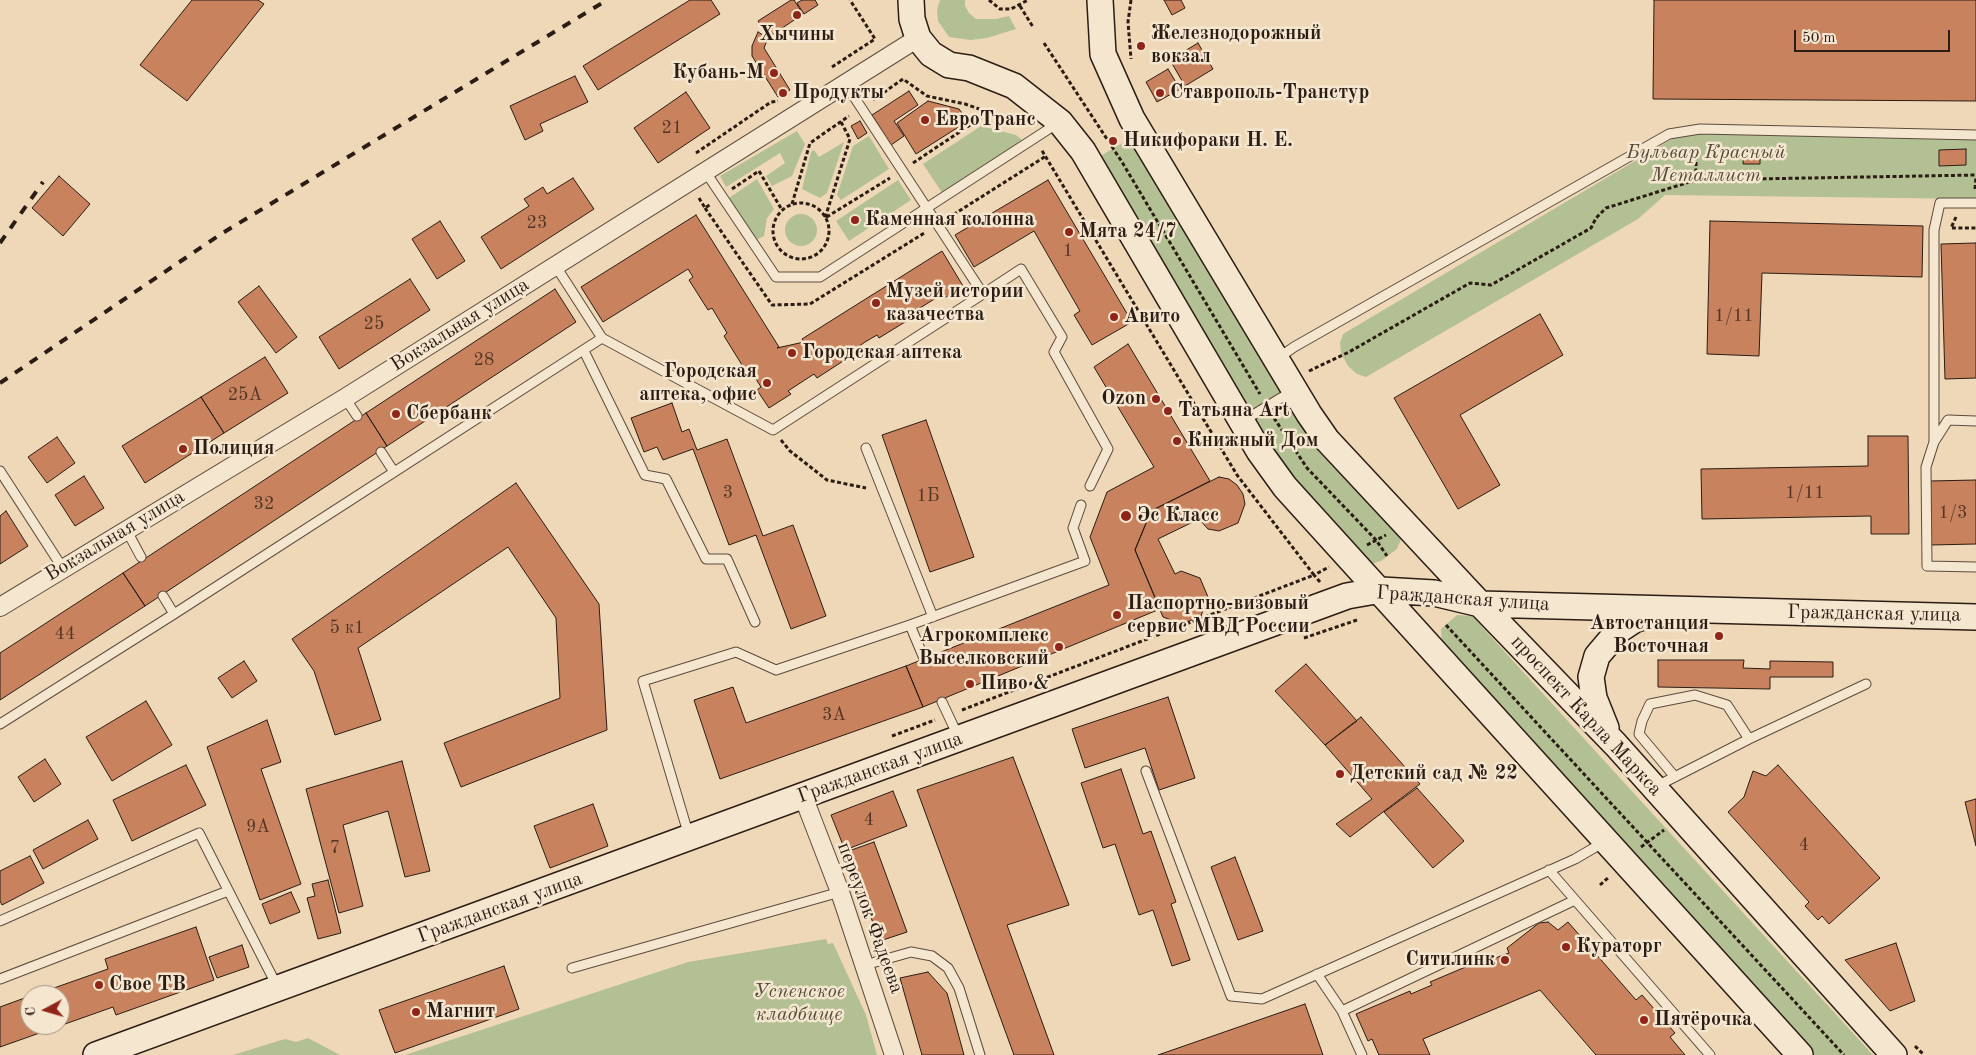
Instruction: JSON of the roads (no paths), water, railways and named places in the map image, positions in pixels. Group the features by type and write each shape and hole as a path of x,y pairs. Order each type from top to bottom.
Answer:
{"main road":[{"path":"911,0 912,19 918,38 931,54 949,65 969,68 1014,86 1060,122 1084,151 1259,451 1286,487 1800,1055"},
{"name":"проспект Карла Маркса","path":"1100,0 1103,54 1132,119 1285,354 1305,380 1327,440 1480,604 1616,745 1664,782 1681,818 1894,1055"},
{"name":"Гражданская улица","path":"96,1055 1336,599 1381,590 1434,593 1480,604 1976,617"},
{"name":"Гражданская улица","path":"1616,745 1600,717 1594,698 1591,677 1597,656 1619,630 1634,620 1661,611 1682,608"}],"street":[{"name":"Вокзальная улица","path":"0,607 62,567 345,398 918,38"},
{"name":"переулок Фадеева","path":"803,796 840,892 894,1055"}],"lane":[{"path":"844,83 929,208 983,294"},
{"path":"704,171 776,277 820,277 1060,122"},
{"path":"1285,354 1668,134 1700,128 1976,135"},
{"path":"1934,442 1934,230 1940,203 1976,203"},
{"path":"555,265 602,338 772,430 1021,269 1062,337 1054,352 1108,449 1090,486"},
{"path":"0,724 602,338"},
{"path":"584,351 645,475 666,479 706,559 727,559 755,622"},
{"path":"1242,422 1305,380"},
{"path":"345,398 357,416"},
{"path":"1976,421 1948,420 1934,442 1926,467 1926,566 1976,567"},
{"path":"866,448 933,618"},
{"path":"381,452 394,472"},
{"path":"0,471 62,567"},
{"path":"690,838 643,681 736,652 776,670 933,618 1085,561 1073,528 1080,504"},
{"path":"126,529 141,557"},
{"path":"164,596 174,614"},
{"path":"910,625 923,656"},
{"path":"1749,739 1727,705 1695,695 1650,704 1642,721 1639,734 1664,782 1749,739 1866,684"},
{"path":"942,702 960,738"},
{"path":"1146,771 1230,996 1262,999 1575,859 1607,841"},
{"path":"0,921 199,833 278,989"},
{"path":"1549,870 1710,1055"},
{"path":"0,980 228,891"},
{"path":"572,968 840,892"},
{"path":"1342,1011 1575,900"},
{"path":"865,965 911,952 932,956 948,968 959,988 980,1055"},
{"path":"1317,974 1342,1011 1362,1055"}],"railway":[{"path":"0,383 221,234 607,0"},
{"path":"0,243 43,182"}],"place":[{"name":"Хычины","path":"797,15"},
{"name":"Железнодорожный вокзал","path":"1141,46"},
{"name":"Кубань-М","path":"774,73"},
{"name":"Продукты","path":"783,93"},
{"name":"Ставрополь-Транстур","path":"1160,93"},
{"name":"ЕвроТранс","path":"925,120"},
{"name":"Никифораки Н. Е.","path":"1113,141"},
{"name":"Каменная колонна","path":"855,220"},
{"name":"Мята 24/7","path":"1069,232"},
{"name":"Музей истории казачества","path":"876,303"},
{"name":"Авито","path":"1114,317"},
{"name":"Городская аптека","path":"792,353"},
{"name":"Городская аптека, офис","path":"767,383"},
{"name":"Ozon","path":"1156,399"},
{"name":"Татьяна Art","path":"1168,411"},
{"name":"Сбербанк","path":"396,414"},
{"name":"Книжный Дом","path":"1177,441"},
{"name":"Полиция","path":"183,449"},
{"name":"Эс Класс","path":"1126,516"},
{"name":"Паспортно-визовый сервис МВД России","path":"1117,615"},
{"name":"Автостанция Восточная","path":"1719,636"},
{"name":"Агрокомплекс Выселковский","path":"1059,647"},
{"name":"Пиво &","path":"970,684"},
{"name":"Детский сад № 22","path":"1340,774"},
{"name":"Кураторг","path":"1566,947"},
{"name":"Ситилинк","path":"1505,960"},
{"name":"Свое ТВ","path":"99,985"},
{"name":"Магнит","path":"416,1012"},
{"name":"Пятёрочка","path":"1644,1020"}],"park label":[{"name":"Бульвар Красный Металлист","path":"1706,164"},
{"name":"Успенское кладбище","path":"799,1004"}]}
